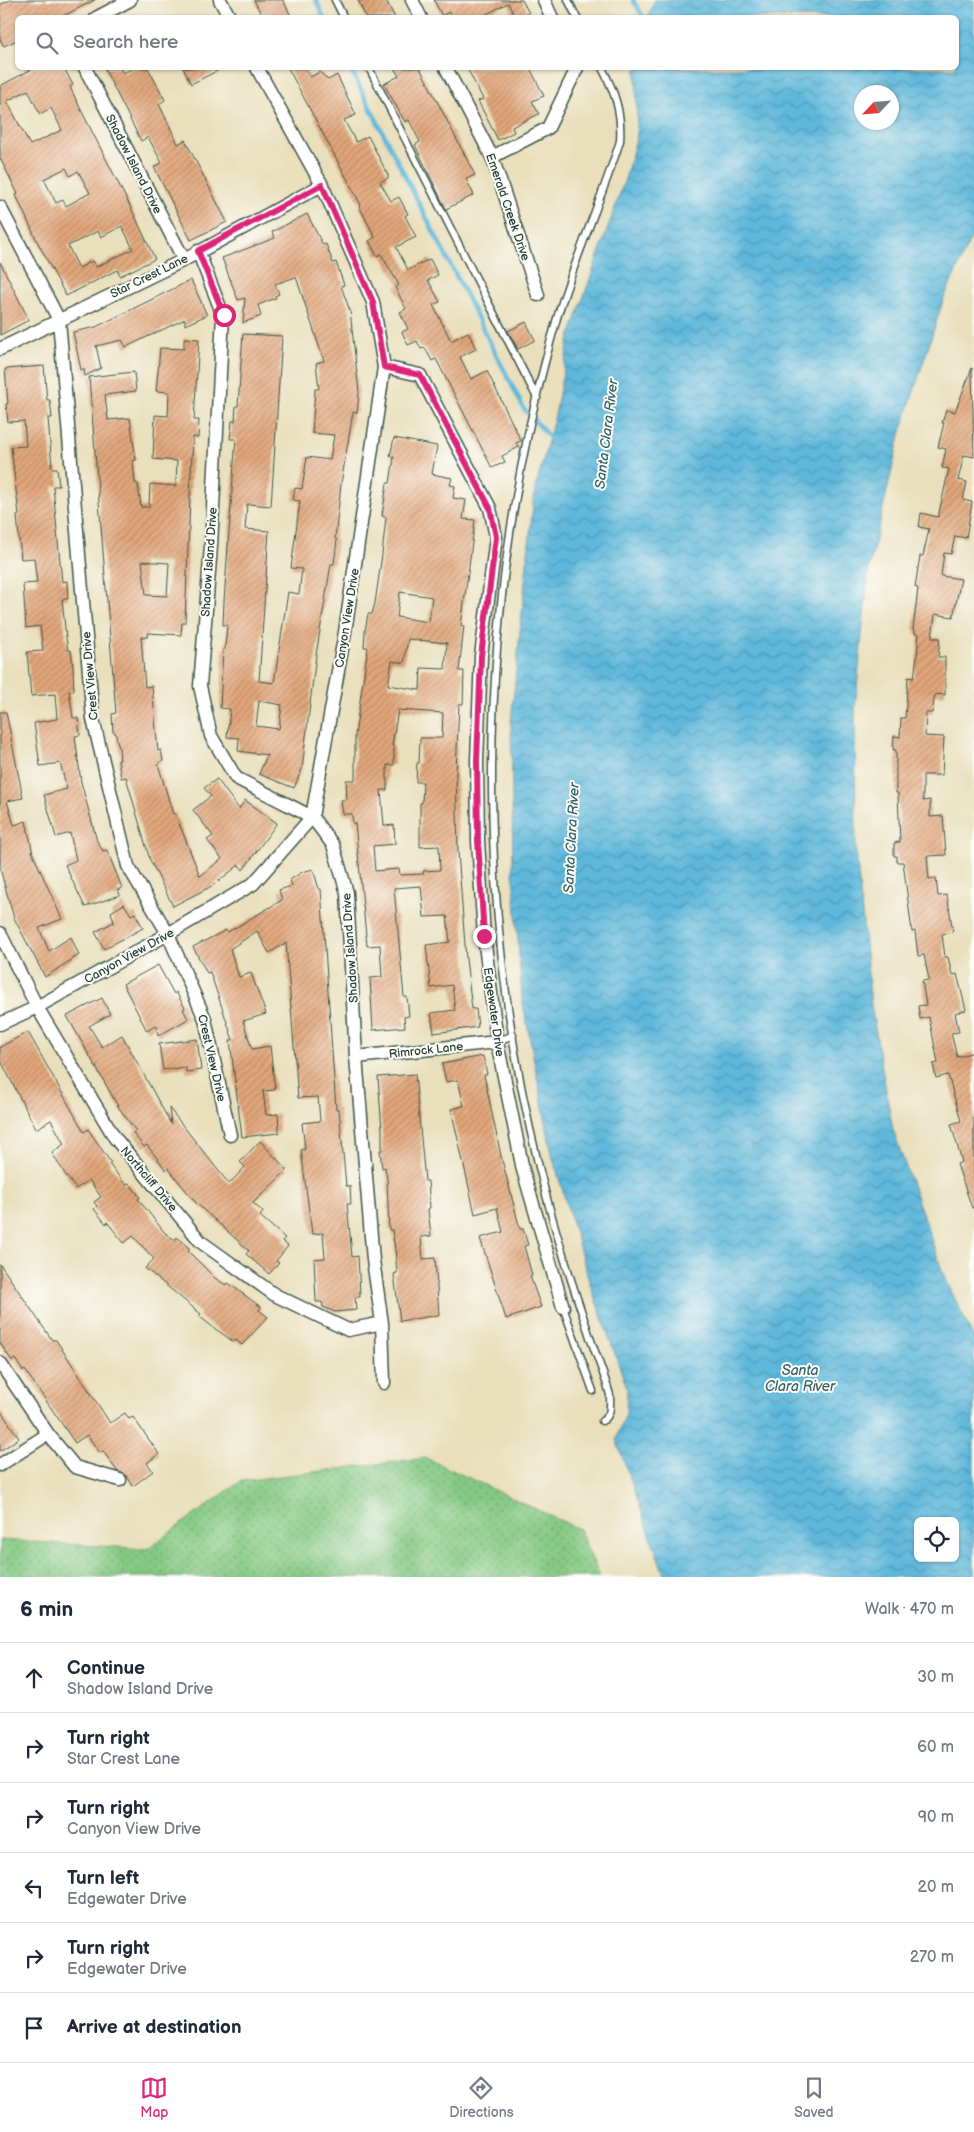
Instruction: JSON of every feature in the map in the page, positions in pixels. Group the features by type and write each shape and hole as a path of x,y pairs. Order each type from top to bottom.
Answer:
{"street":[{"path":"102,15 130,0"},
{"path":"220,0 228,15"},
{"path":"412,0 420,15"},
{"path":"544,0 551,15"},
{"name":"Shadow Island Drive","path":"86,70 184,260"},
{"name":"Canyon View Drive","path":"0,1024 37,1007 253,884 312,817 345,632 384,367 373,302 322,185 258,70"},
{"name":"Emerald Creek Drive","path":"447,70 492,157 538,295"},
{"path":"492,157 548,128 575,70"},
{"name":"Star Crest Lane","path":"0,349 184,260 322,185"},
{"name":"Crest View Drive","path":"0,208 59,320 93,719 128,866 168,934 205,1018 230,1135"},
{"name":"Shadow Island Drive","path":"198,251 224,315 211,546 200,686 211,736 236,778 312,817 333,845 347,893 356,1057 373,1260 382,1323 384,1383"},
{"name":"Edgewater Drive","path":"384,367 420,375 490,508 496,537 481,656 477,761 478,841 484,936 497,1042 523,1170 562,1307"},
{"name":"Northcliff Drive","path":"0,933 37,1007 115,1138 201,1242 275,1295 348,1330 382,1323"},
{"name":"Rimrock Lane","path":"356,1057 497,1042"},
{"path":"0,1364 48,1434 75,1467 120,1480"},
{"path":"0,1465 48,1434"}],"lane":[{"path":"335,0 342,15"},
{"path":"568,0 576,15"},
{"path":"370,70 537,398"},
{"path":"602,1421 606,1419 610,1410 610,1395 552,1216 538,1165 513,1035 501,945 495,867 494,718 508,552 527,440 558,317 620,141 621,124 616,97 603,70"},
{"path":"497,1042 513,1035"},
{"path":"562,1307 593,1391"}],"green space":[{"path":"426,1458 579,1529 600,1577 0,1577 0,1540 147,1549 241,1481"}],"water":[{"name":"Santa Clara River","path":"655,0 974,0 974,231 943,301 900,435 868,573 855,709 856,852 871,1005 893,1130 943,1273 974,1339 974,1577 665,1577 616,1439 626,1414 627,1388 590,1284 552,1155 522,998 513,871 511,721 534,494 555,415 570,336 626,176 637,135 636,70 959,70 959,15 648,15"}],"building":[{"path":"10,0 95,0 65,15 15,15 15,41 4,46 0,39 0,5"},
{"path":"254,0 283,0 290,15 262,15"},
{"path":"358,0 386,0 394,15 365,15"},
{"path":"434,0 522,0 529,13 514,15 508,3 485,15 450,15 449,12 442,15"},
{"path":"30,70 65,70 73,85 70,87 79,106 155,259 120,276 117,270 66,296 37,241 16,195 18,194 0,158 0,86","holes":["28,90 40,114 51,108 62,130 30,145 7,101","66,168 70,176 78,171 90,193 66,206 63,200 56,203 44,179","122,226 133,249 96,267 92,261 79,268 68,246 98,231 101,237"]},
{"path":"105,70 121,70 123,73 130,70 149,70 165,100 159,104 178,144 185,140 227,222 191,240 154,167 162,163 148,137 141,141"},
{"path":"184,70 219,70 191,84"},
{"path":"289,70 306,70 310,77 320,72 328,80 337,75 356,115 344,120 356,142 368,136 388,175 388,178 380,182 391,201 399,197 408,214 405,216 416,237 396,247 408,270 430,259 438,275 428,280 440,302 433,305 451,341 468,332 476,349 460,357 471,379 487,371 521,441 516,443 519,447 502,456 505,462 492,468 436,359 432,361 425,348 421,349 417,341 408,345 402,332 408,329 400,312 406,309 395,287 399,285 381,254 377,256 369,241 375,237 359,206 361,205"},
{"path":"395,70 421,70 475,175 466,179 474,195 446,209 415,145 420,142 409,120 405,122 384,84 399,76"},
{"path":"468,70 531,70 544,96 532,101 539,114 512,127 514,132 498,140 478,101 483,99"},
{"path":"307,214 323,245 326,244 333,263 336,262 344,285 341,286 350,311 359,392 357,413 353,412 341,484 334,564 331,564 316,655 302,769 294,788 259,774 267,755 238,751 239,738 227,737 230,709 220,708 223,649 225,649 227,625 223,625 224,601 236,439 230,439 232,421 235,421 236,406 238,406 243,334 282,336 271,506 247,504 245,529 269,531 259,681 274,683 288,592 299,594 302,569 291,568 300,501 293,500 295,488 302,489 307,457 330,460 334,435 312,433 315,389 319,389 316,363 324,361 296,277 275,284 279,294 275,296 276,298 258,305 261,316 243,323 245,298 238,300 222,258 275,238 272,232","holes":["259,701 282,705 279,729 256,726"]},
{"path":"0,262 29,320 0,335"},
{"path":"191,280 207,315 185,325 185,319 126,347 122,340 96,346 101,368 85,376 84,369 81,370 73,332 96,327"},
{"path":"526,322 535,340 518,349 508,331"},
{"path":"184,338 199,339 194,420 199,420 198,438 193,437 185,623 182,623 181,635 148,633 148,637 141,637 145,687 152,686 158,751 161,750 163,760 158,764 173,814 175,813 200,876 222,859 207,840 213,836 193,810 211,796 204,788 217,779 239,809 245,800 277,823 243,870 239,865 212,886 173,906 150,860 126,777 121,778 118,760 120,760 119,748 115,732 113,732 112,714 116,713 89,377 134,372 136,391 105,395 108,420 130,418 136,460 133,461 135,483 138,484 141,507 149,507 150,484 176,486 177,461 153,459 155,415 168,416 169,392 156,391 160,348 184,349","holes":["142,561 169,563 167,596 146,595"]},
{"path":"44,366 47,400 50,400 52,418 48,418 52,468 57,468 59,486 53,486 62,582 67,581 68,599 62,599 66,638 68,650 71,650 73,667 74,691 69,691 73,718 78,718 80,735 75,736 81,782 97,841 103,851 107,850 122,888 117,890 120,895 85,907 65,865 76,860 70,833 56,837 44,795 67,789 60,763 40,766 34,723 57,719 55,694 31,696 27,652 43,651 40,626 26,628 23,584 37,583 34,558 21,559 17,516 19,515 11,447 26,446 24,421 8,422 6,404 8,403 5,369"},
{"path":"972,368 974,457 964,455 958,480 967,482 963,500 972,502 966,538 955,536 951,554 944,553 941,576 961,579 953,617 935,614 932,638 940,638 938,657 945,657 945,695 935,694 932,713 926,713 925,736 944,737 942,775 923,775 923,801 930,800 930,817 943,816 946,855 927,856 929,879 936,878 938,896 947,895 953,932 942,934 945,957 948,957 952,975 957,974 966,1010 955,1013 959,1032 951,1033 957,1057 974,1052 974,1208 972,1208 957,1164 962,1162 951,1124 961,1121 948,1075 936,1078 933,1064 938,1063 929,1017 920,1019 918,1006 926,1005 922,981 929,980 924,955 918,956 915,931 912,932 903,862 897,862 897,856 894,856 894,843 900,842 898,793 896,793 896,750 893,750 894,736 900,737 901,718 905,718 908,677 914,678 917,656 919,634 915,634 915,630 913,630 918,588 915,587 920,556 923,556 929,529 919,527 921,513 938,517 949,469 942,468 946,449 938,447 944,423 942,423 946,410 955,412"},
{"path":"394,438 437,446 432,474 452,478 450,485 455,486 453,498 466,500 463,519 475,520 461,626 464,626 459,671 464,671 463,704 459,704 456,773 458,851 466,959 472,1009 476,1009 478,1027 434,1033 431,1013 455,1010 452,985 431,988 426,945 450,942 447,916 424,917 421,886 394,888 404,997 407,997 409,1016 404,1017 405,1027 373,1030 370,978 382,977 380,945 367,946 355,823 353,824 352,814 343,814 341,800 347,799 346,780 355,780 355,735 368,647 364,647 365,631 368,614 372,614 375,603 382,555 386,517 382,516 387,483 390,483 394,457 390,456","holes":["400,592 432,597 429,622 397,617","408,639 447,643 445,669 421,668 420,690 388,685 392,661 404,663","398,710 443,713 442,738 420,738 416,782 423,782 422,803 420,803 420,847 439,846 440,870 423,871 424,874 400,875 399,869 375,871 373,846 395,844 394,825 384,826 381,790 387,790 387,765 394,765 394,746 392,746"]},
{"path":"0,712 6,712 23,798 7,801 14,825 26,821 33,854 62,919 39,928 49,951 71,937 79,955 45,977 14,918 0,869"},
{"path":"313,869 319,889 321,889 336,1109 339,1109 346,1186 350,1186 351,1204 347,1204 352,1257 358,1256 359,1274 360,1297 355,1297 356,1310 335,1312 323,1307 322,1302 316,1302 314,1259 325,1258 323,1233 312,1234 301,1150 305,1149 302,1123 320,1121 318,1097 298,1098 286,943 269,953 257,931 230,949 239,977 251,973 266,1014 243,1021 252,1049 270,1046 275,1090 263,1091 266,1115 278,1114 279,1128 279,1133 242,1137 230,1040 233,1040 210,972 207,973 193,947 226,930 228,932 282,900 279,890 292,886 290,880 302,872"},
{"path":"124,904 131,915 135,913 143,928 104,949 95,932 114,922 111,912"},
{"path":"158,965 174,994 176,992 185,1008 183,1009 188,1019 158,1036 157,1025 147,1031 123,984"},
{"path":"102,998 110,1014 89,1026 102,1047 122,1035 171,1124 169,1108 229,1184 245,1167 240,1162 260,1141 287,1170 253,1203 263,1212 260,1216 285,1238 282,1241 288,1246 276,1261 279,1263 269,1274 246,1254 249,1251 196,1203 168,1168 166,1170 147,1145 144,1147 133,1133 136,1131 119,1108 67,1016"},
{"path":"28,1032 84,1132 88,1129 111,1163 109,1164 126,1185 129,1183 140,1197 138,1199 165,1233 175,1240 177,1237 216,1279 226,1285 228,1283 261,1307 259,1310 268,1317 242,1345 236,1340 234,1342 214,1328 199,1316 201,1314 145,1268 154,1259 133,1236 124,1243 107,1222 106,1224 94,1209 97,1206 94,1202 101,1197 89,1180 76,1189 65,1174 52,1153 64,1144 51,1120 36,1129 0,1059 0,1047"},
{"path":"197,1039 201,1070 186,1072 186,1067 163,1070 159,1044"},
{"path":"483,1056 487,1074 484,1075 501,1156 520,1229 523,1229 528,1245 524,1246 532,1275 530,1276 541,1307 506,1319 480,1238 503,1232 497,1208 475,1214 451,1109 464,1106 458,1080 446,1082 442,1064"},
{"path":"415,1074 425,1181 428,1181 430,1208 428,1209 431,1236 421,1237 423,1259 435,1258 439,1315 400,1321 394,1274 397,1273 395,1249 392,1230 389,1230 387,1179 385,1167 382,1168 380,1150 382,1150 382,1130 378,1077"},
{"path":"0,1264 52,1340 56,1340 110,1423 125,1413 129,1419 133,1417 159,1454 147,1463 153,1471 133,1486 126,1475 117,1471 103,1451 100,1453 87,1435 75,1443 25,1370 23,1371 15,1359 12,1361 0,1343"},
{"path":"0,1410 19,1438 0,1451"}],"waterway":[{"path":"316,0 323,15"},
{"path":"633,0 642,15"},
{"path":"351,70 524,409 553,441"}],"route":[{"path":"224,315 198,251 322,185 373,302 384,367 420,375 490,508 496,537 481,656 477,761 478,841 484,936"}]}
